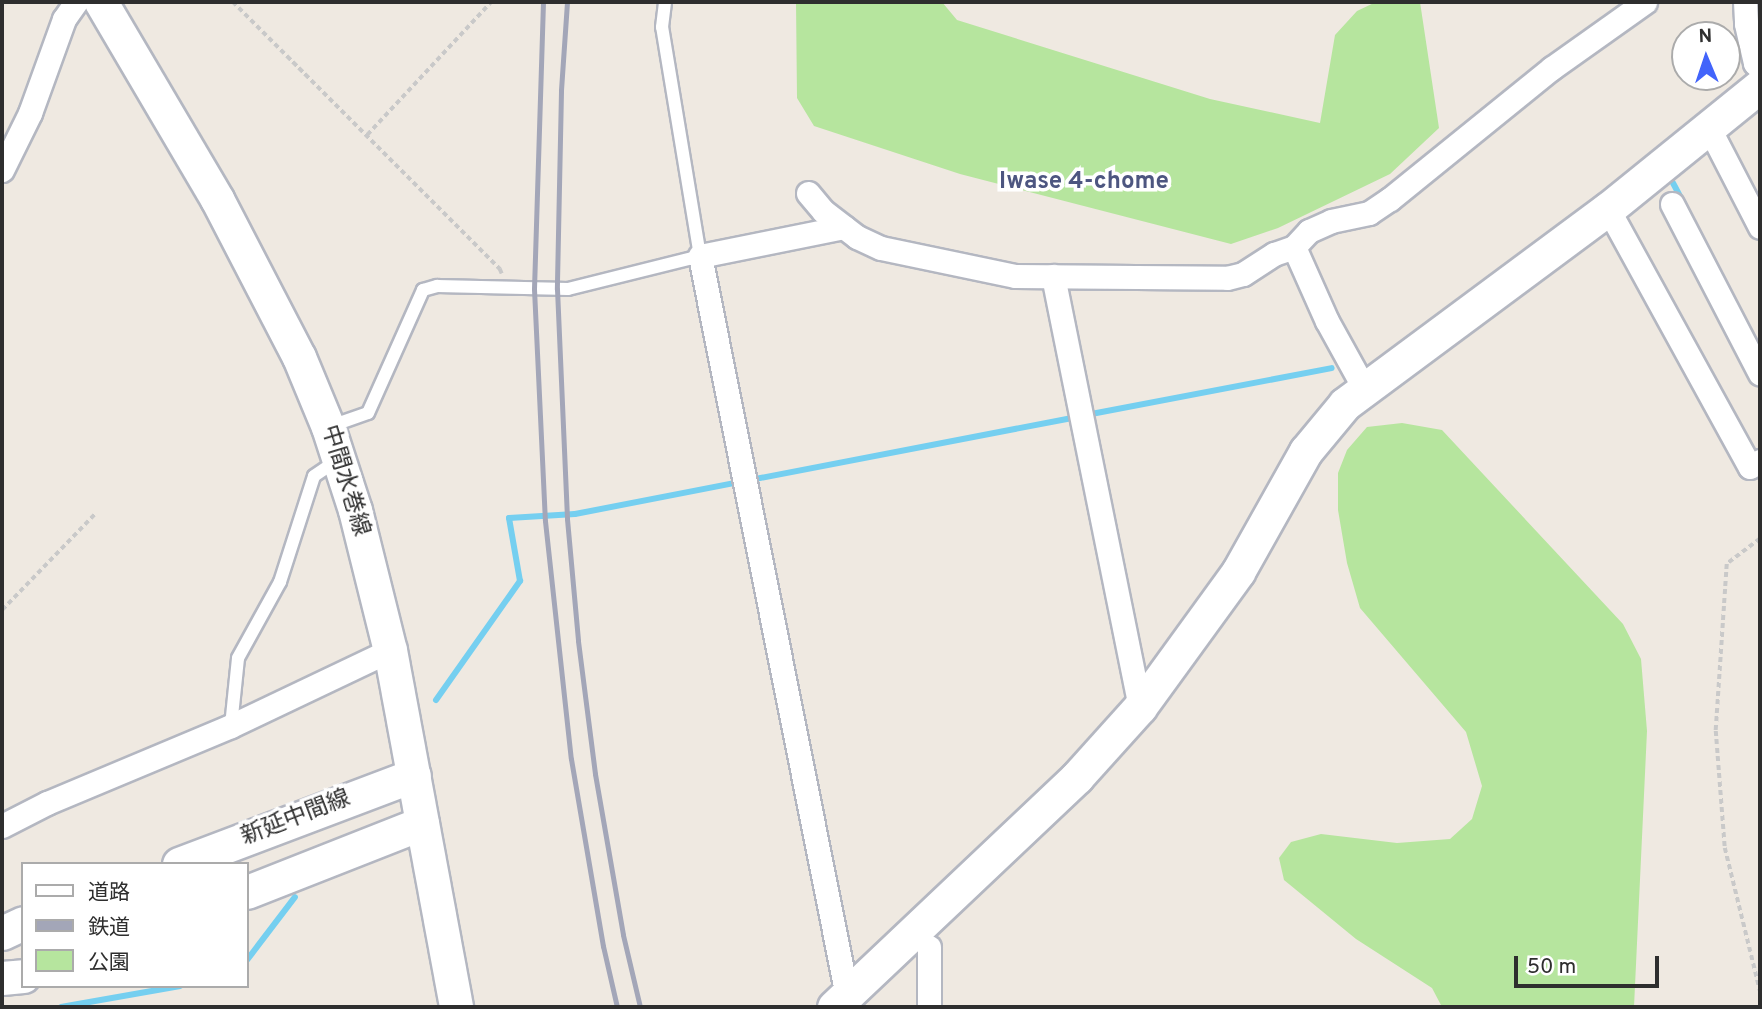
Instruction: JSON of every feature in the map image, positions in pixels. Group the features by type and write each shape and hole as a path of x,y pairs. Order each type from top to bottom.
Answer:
{"main road":[{"name":"中間水巻線","path":"101,2 217,199 299,357 328,427 355,510 390,650 456,1007"},
{"path":"840,1001 1077,777 1140,707 1238,572 1307,452 1345,404 1608,209 1710,130 1760,86"},
{"name":"新延中間線","path":"184,862 414,775"},
{"path":"248,892 422,823"},
{"path":"2,933 21,924"},
{"path":"2,978 21,976"}],"street":[{"path":"2,170 30,113 64,19 76,2"},
{"path":"808,193 823,211 857,237 881,248 1015,276 1227,278 1243,274 1274,254 1294,247 1309,231 1331,221 1370,213 1552,68 1645,2"},
{"path":"1745,2 1746,24 1755,63 1760,68"},
{"path":"1710,130 1760,227"},
{"path":"1672,204 1760,374"},
{"path":"1608,209 1750,467 1760,461"},
{"path":"840,1001 700,256 844,227"},
{"path":"1294,247 1327,321 1364,388"},
{"path":"1053,276 1140,707"},
{"path":"2,826 47,803 231,726 390,650"},
{"path":"929,947 929,1007"}],"lane":[{"path":"328,427 368,413 423,290 438,286 568,289 700,256 662,27 665,2"},
{"path":"231,726 238,658 280,582 314,476 338,460"}],"path":[{"path":"233,2 500,269 505,288"},
{"path":"367,135 491,2"},
{"path":"2,610 96,513"},
{"path":"1760,539 1727,564 1716,731 1726,848 1760,991"}],"green space":[{"path":"796,2 942,2 957,20 1210,99 1320,123 1335,35 1357,11 1376,2 1420,2 1439,128 1390,174 1278,228 1231,244 960,174 814,126 797,98"},
{"path":"1402,423 1442,430 1623,624 1641,659 1647,731 1634,1007 1442,1007 1432,988 1356,939 1284,880 1279,858 1291,842 1321,834 1397,843 1450,839 1472,819 1482,786 1466,732 1360,608 1347,563 1338,510 1338,473 1347,450 1367,427"}],"waterway":[{"path":"1673,183 1684,204"},
{"path":"1086,415 1332,368"},
{"path":"750,480 1076,417"},
{"path":"436,700 520,581 509,518 575,514 739,482"},
{"path":"248,959 295,897"},
{"path":"61,1007 169,988"}],"railway":[{"path":"543,2 534,289 545,521 571,759 603,946 617,1007"},
{"path":"567,2 561,91 557,289 567,519 578,641 595,774 623,935 640,1007"}],"district":[{"name":"Iwase 4-chome","path":"1084,183"}]}
